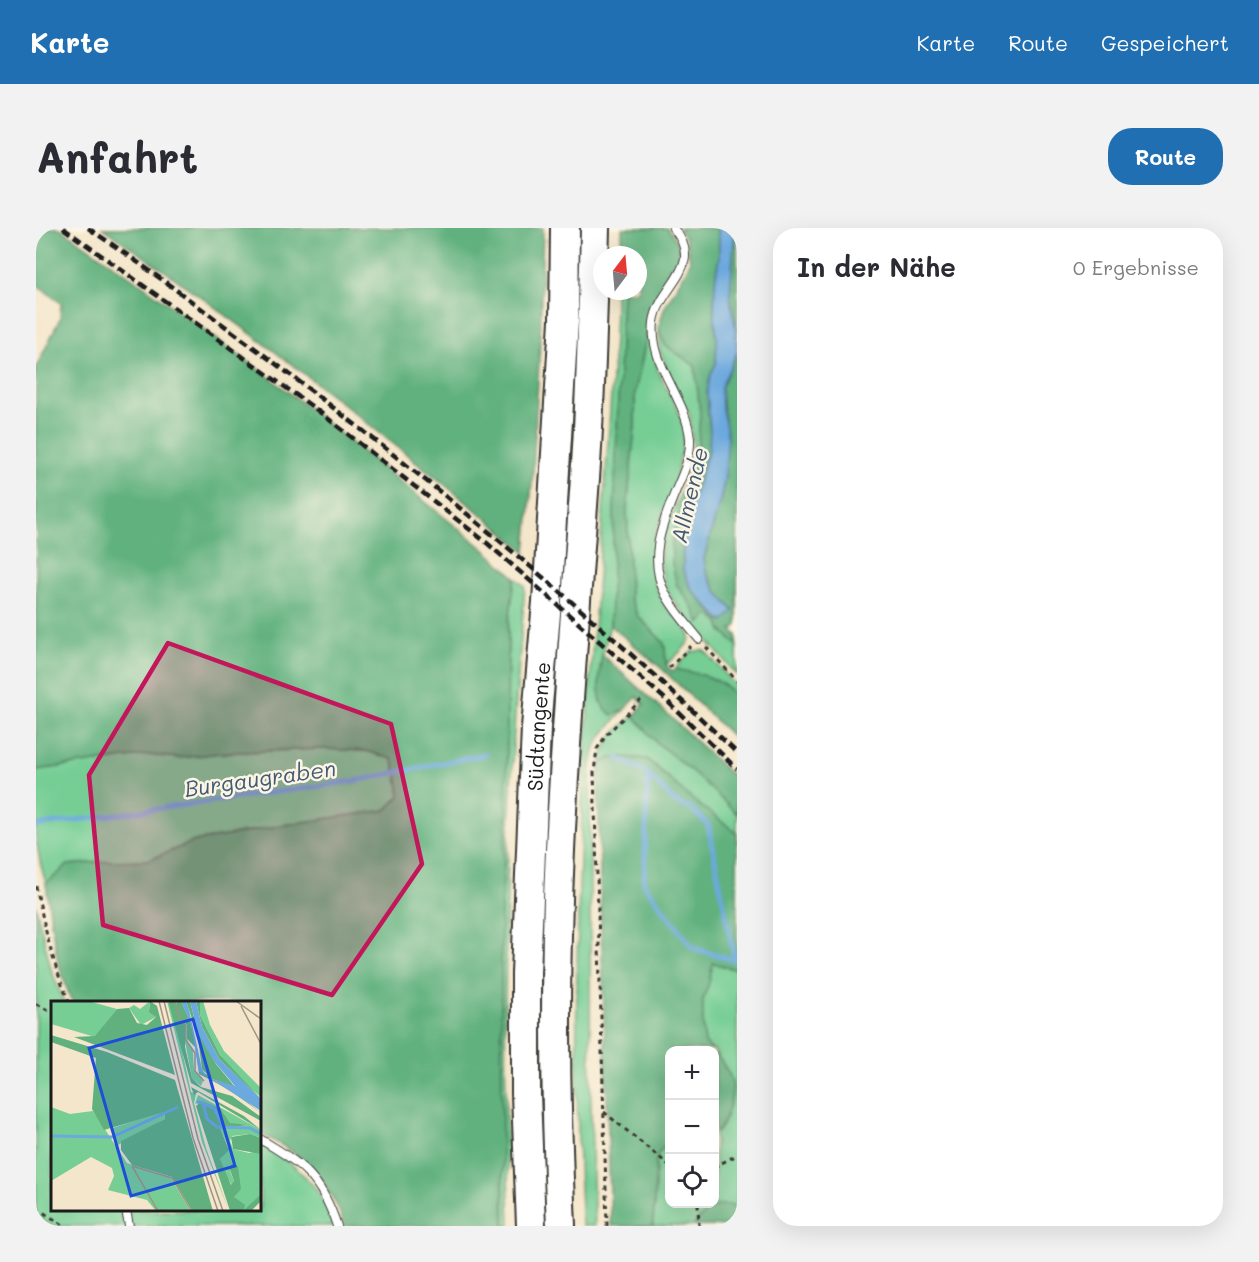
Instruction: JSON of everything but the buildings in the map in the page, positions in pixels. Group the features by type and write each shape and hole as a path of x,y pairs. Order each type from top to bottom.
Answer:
{"highway":[{"name":"Südtangente","path":"531,1226 526,1094 526,973 536,728 547,602 563,333 565,228"},
{"name":"Südtangente","path":"561,1226 556,1005 560,851 586,461 595,228"}],"lane":[{"path":"673,228 678,234 686,256 680,272 662,299 656,313 654,338 660,363 687,423 690,449 683,475 658,540 656,560 658,576 667,597 699,639"},
{"path":"261,1139 305,1168 320,1186 337,1226"},
{"path":"126,1211 129,1226"}],"path":[{"path":"669,668 699,639 737,681"},
{"path":"607,1226 594,772 597,749 607,734 641,700"},
{"path":"36,886 41,913 60,980 69,1001"},
{"path":"36,1004 51,1012"},
{"path":"604,1112 665,1163"},
{"path":"719,1164 737,1155"},
{"path":"36,1208 65,1226"},
{"path":"698,1208 699,1226"}],"highlighted area":[{"path":"168,643 391,724 422,864 332,995 103,925 89,775"}],"green space":[{"path":"36,228 60,228 276,382 484,549 515,577 508,629 506,829 501,908 504,1226 344,1226 333,1198 314,1172 296,1154 261,1134 261,1001 72,1001 70,998 58,962 46,884 68,865 149,860 195,841 386,810 400,796 392,759 366,751 283,750 219,753 179,758 148,755 36,770 36,368 60,318 61,303 36,284"},
{"path":"102,228 543,228 540,344 526,552 278,354"},
{"path":"576,228 582,228 580,356 554,724 550,749 548,749"},
{"path":"622,228 667,228 676,240 680,251 676,270 652,311 635,392 635,426 627,510 630,598 638,616 663,642 666,665 672,671 675,669 692,672 710,678 726,686 732,692 736,699 737,741 662,669 610,625 622,300 647,300 647,246 622,246"},
{"path":"678,228 717,228 719,238 714,312 717,340 716,363 710,377 709,449 699,478 683,547 683,570 692,590 723,622 733,610 717,592 706,573 704,558 725,476 725,420 721,388 737,352 737,625 732,630 737,635 737,645 722,631 719,622 709,615 700,623 690,603 677,586 672,563 672,542 698,445 700,413 695,366 665,345 658,328 665,306 690,261 686,240"},
{"path":"733,228 737,228 737,343 730,295"},
{"path":"615,300 622,300 610,625 602,657 599,683 601,703 613,715 625,709 599,741 593,753 591,768 591,1069 595,1226 582,1226 577,1112 579,884 586,732"},
{"path":"650,323 655,362 676,405 683,435 676,482 656,536 652,567 661,598 687,630 690,638 684,648 666,665 663,642 638,616 630,598 627,510 635,426 635,392"},
{"path":"659,329 665,345 695,366 700,413 698,445 672,542 672,563 677,586 690,603 700,622 708,614 719,622 722,631 737,645 737,675 679,608 664,584 660,559 663,539 691,463 693,444 689,412 674,386 660,351"},
{"path":"515,577 525,586 508,841 505,1033 510,1226 505,1226 502,1148 501,908 506,829 508,629"},
{"path":"702,650 737,687 737,701 731,692 694,674 675,669 691,652"},
{"path":"602,655 737,780 737,814 694,773 656,742 634,716 644,704 637,697 625,709 613,715 607,710 602,704 599,688"},
{"path":"634,716 656,742 694,773 737,814 737,833 693,800 647,759 610,758 601,764 605,748 612,736"},
{"path":"324,749 366,751 392,759 400,796 386,810 195,841 149,860 68,865 46,884 36,837 36,770 148,755 179,758 219,753"},
{"path":"610,758 647,759 693,800 737,833 737,970 713,963 703,999 703,1026 705,1043 708,1046 665,1046 665,1146 658,1153 656,1162 653,1226 611,1226 598,781 601,764"},
{"path":"546,842 549,1226 543,1226 537,1032 544,843"},
{"path":"36,906 51,969 64,1001 51,1001 51,1211 261,1211 261,1144 284,1159 315,1187 329,1212 333,1226 51,1226 36,1216"},
{"path":"713,962 737,970 737,1207 731,1205 696,1222 695,1226 653,1226 656,1162 658,1153 665,1146 665,1208 719,1208 719,1130 731,1102 733,1087 719,1059 719,1046 708,1046 705,1043 703,999"},
{"path":"719,1059 733,1087 726,1117 719,1130"},
{"path":"719,1205 737,1207 737,1226 695,1226 706,1212 719,1208"}],"water":[{"path":"717,228 733,228 730,296 736,328 737,352 721,388 722,408 728,437 725,476 704,558 706,573 717,592 734,611 723,622 692,590 683,570 683,547 690,508 709,449 707,392 716,363 717,340 714,312 719,257"}],"waterway":[{"name":"Burgaugraben","path":"36,826 355,781 486,754"},
{"name":"Allmende","path":"618,758 648,774 644,884 693,948 737,961"},
{"name":"Allmende","path":"648,774 676,803 690,808 708,825 735,961"}],"railway":[{"path":"63,228 317,410 487,543 664,698 737,769"},
{"path":"88,228 272,361 452,501 626,649 737,753"}]}
